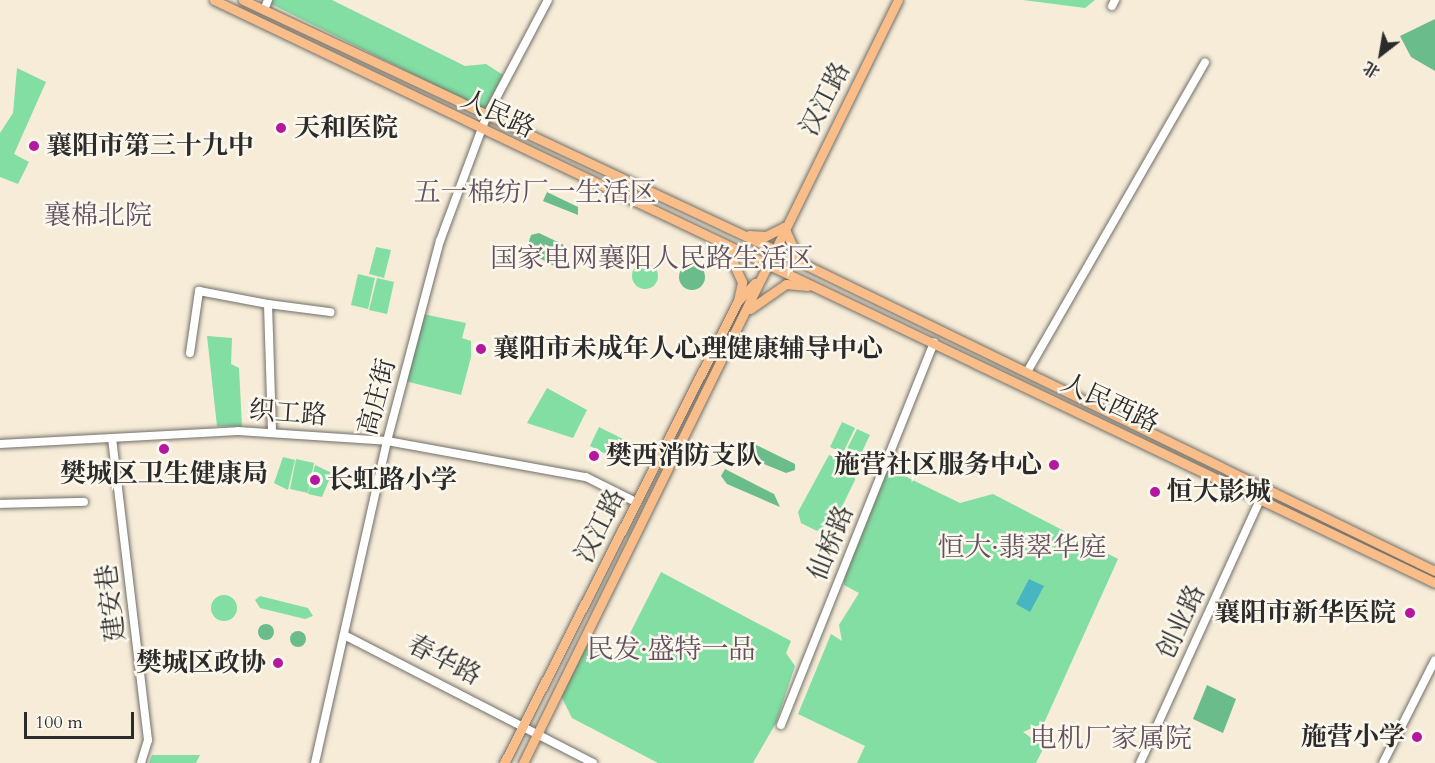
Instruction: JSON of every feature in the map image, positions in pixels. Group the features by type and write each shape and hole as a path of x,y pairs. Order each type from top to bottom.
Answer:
{"main road":[{"name":"人民路","path":"214,0 481,130 766,263"},
{"name":"人民路","path":"243,0 486,117 773,249"},
{"name":"汉江路","path":"504,763 738,301 756,281 766,263 898,0"},
{"path":"740,234 766,236 784,227 799,261"},
{"path":"723,243 742,282 738,301"},
{"name":"人民西路","path":"773,249 1435,571"},
{"name":"人民西路","path":"766,263 1435,583"},
{"name":"汉江路","path":"523,763 750,309 756,281"},
{"path":"750,309 786,284 814,287"}],"street":[{"path":"264,10 268,0"},
{"name":"高庄街","path":"315,763 387,441 440,241 486,117 548,0"},
{"path":"1027,372 1205,62"},
{"path":"190,353 199,291 268,304 330,312"},
{"path":"268,304 272,433"},
{"name":"仙桥路","path":"781,725 934,343"},
{"name":"织工路","path":"0,444 272,433 387,441 586,477 636,502"},
{"name":"建安巷","path":"112,438 148,740 141,763"},
{"name":"创业路","path":"1140,763 1261,498"},
{"path":"0,504 84,501"},
{"name":"春华路","path":"344,635 524,725"},
{"path":"1383,763 1435,660"},
{"path":"524,725 593,763"}],"green space":[{"path":"263,0 332,0 465,66 486,64 503,75 485,110"},
{"path":"1023,0 1095,0 1085,8"},
{"path":"1435,19 1435,71 1411,57 1400,36"},
{"path":"17,68 46,82 14,154 29,162 18,184 0,177 0,133 13,113"},
{"path":"547,192 578,207 578,215 543,201"},
{"path":"539,233 568,247 558,268 526,251 531,235"},
{"path":"376,247 391,250 384,278 369,274"},
{"path":"645,263 654,267 658,276 654,285 645,289 636,285 632,276 636,267"},
{"path":"692,264 701,268 705,277 701,286 692,290 683,286 679,277 683,268"},
{"path":"358,274 375,278 368,309 351,305"},
{"path":"377,278 394,282 387,314 369,310"},
{"path":"423,314 466,323 462,338 471,341 471,357 461,395 405,381"},
{"path":"207,336 232,338 231,364 239,368 242,427 217,426"},
{"path":"547,388 587,410 573,438 527,423"},
{"path":"842,422 855,428 843,453 830,447"},
{"path":"599,427 633,444 624,463 590,446"},
{"path":"857,429 870,435 858,460 845,453"},
{"path":"748,441 795,464 795,470 786,473 747,457"},
{"path":"829,455 856,467 855,480 835,521 817,531 801,523 798,512"},
{"path":"283,457 295,460 288,490 274,483"},
{"path":"296,459 314,463 308,493 290,489"},
{"path":"315,465 332,473 322,497 308,494"},
{"path":"888,468 960,503 993,494 1118,559 1044,723 1023,732 1044,747 1036,763 857,763 865,746 798,714 831,634 842,641 839,625 859,593 844,585 844,576"},
{"path":"725,469 774,494 780,507 727,484 721,476"},
{"path":"661,572 791,641 786,653 795,666 776,723 753,763 658,763 572,718 559,692 585,641 617,659"},
{"path":"224,595 233,599 237,608 233,617 224,621 215,617 211,608 215,599"},
{"path":"260,596 308,608 313,616 305,619 260,608 255,600"},
{"path":"263,624 269,624 274,632 272,638 263,640 258,635 258,629"},
{"path":"295,631 301,631 306,639 304,645 295,647 290,642 290,636"},
{"path":"1207,685 1236,699 1223,733 1193,719"},
{"path":"152,755 200,755 196,763 149,763"}],"water":[{"path":"1029,579 1044,586 1030,612 1016,604"}],"place":[{"name":"天和医院","path":"281,128"},
{"name":"襄阳市第三十九中","path":"34,146"},
{"name":"襄阳市未成年人心理健康辅导中心","path":"481,349"},
{"name":"樊城区卫生健康局","path":"164,449"},
{"name":"樊西消防支队","path":"594,456"},
{"name":"施营社区服务中心","path":"1054,465"},
{"name":"长虹路小学","path":"315,480"},
{"name":"恒大影城","path":"1155,492"},
{"name":"襄阳市新华医院","path":"1410,613"},
{"name":"樊城区政协","path":"278,663"},
{"name":"施营小学","path":"1417,737"}],"district":[{"name":"五一棉纺厂一生活区","path":"535,193"},
{"name":"襄棉北院","path":"98,216"},
{"name":"国家电网襄阳人民路生活区","path":"652,259"},
{"name":"恒大·翡翠华庭","path":"1022,548"},
{"name":"民发·盛特一品","path":"671,650"},
{"name":"电机厂家属院","path":"1111,739"}]}
